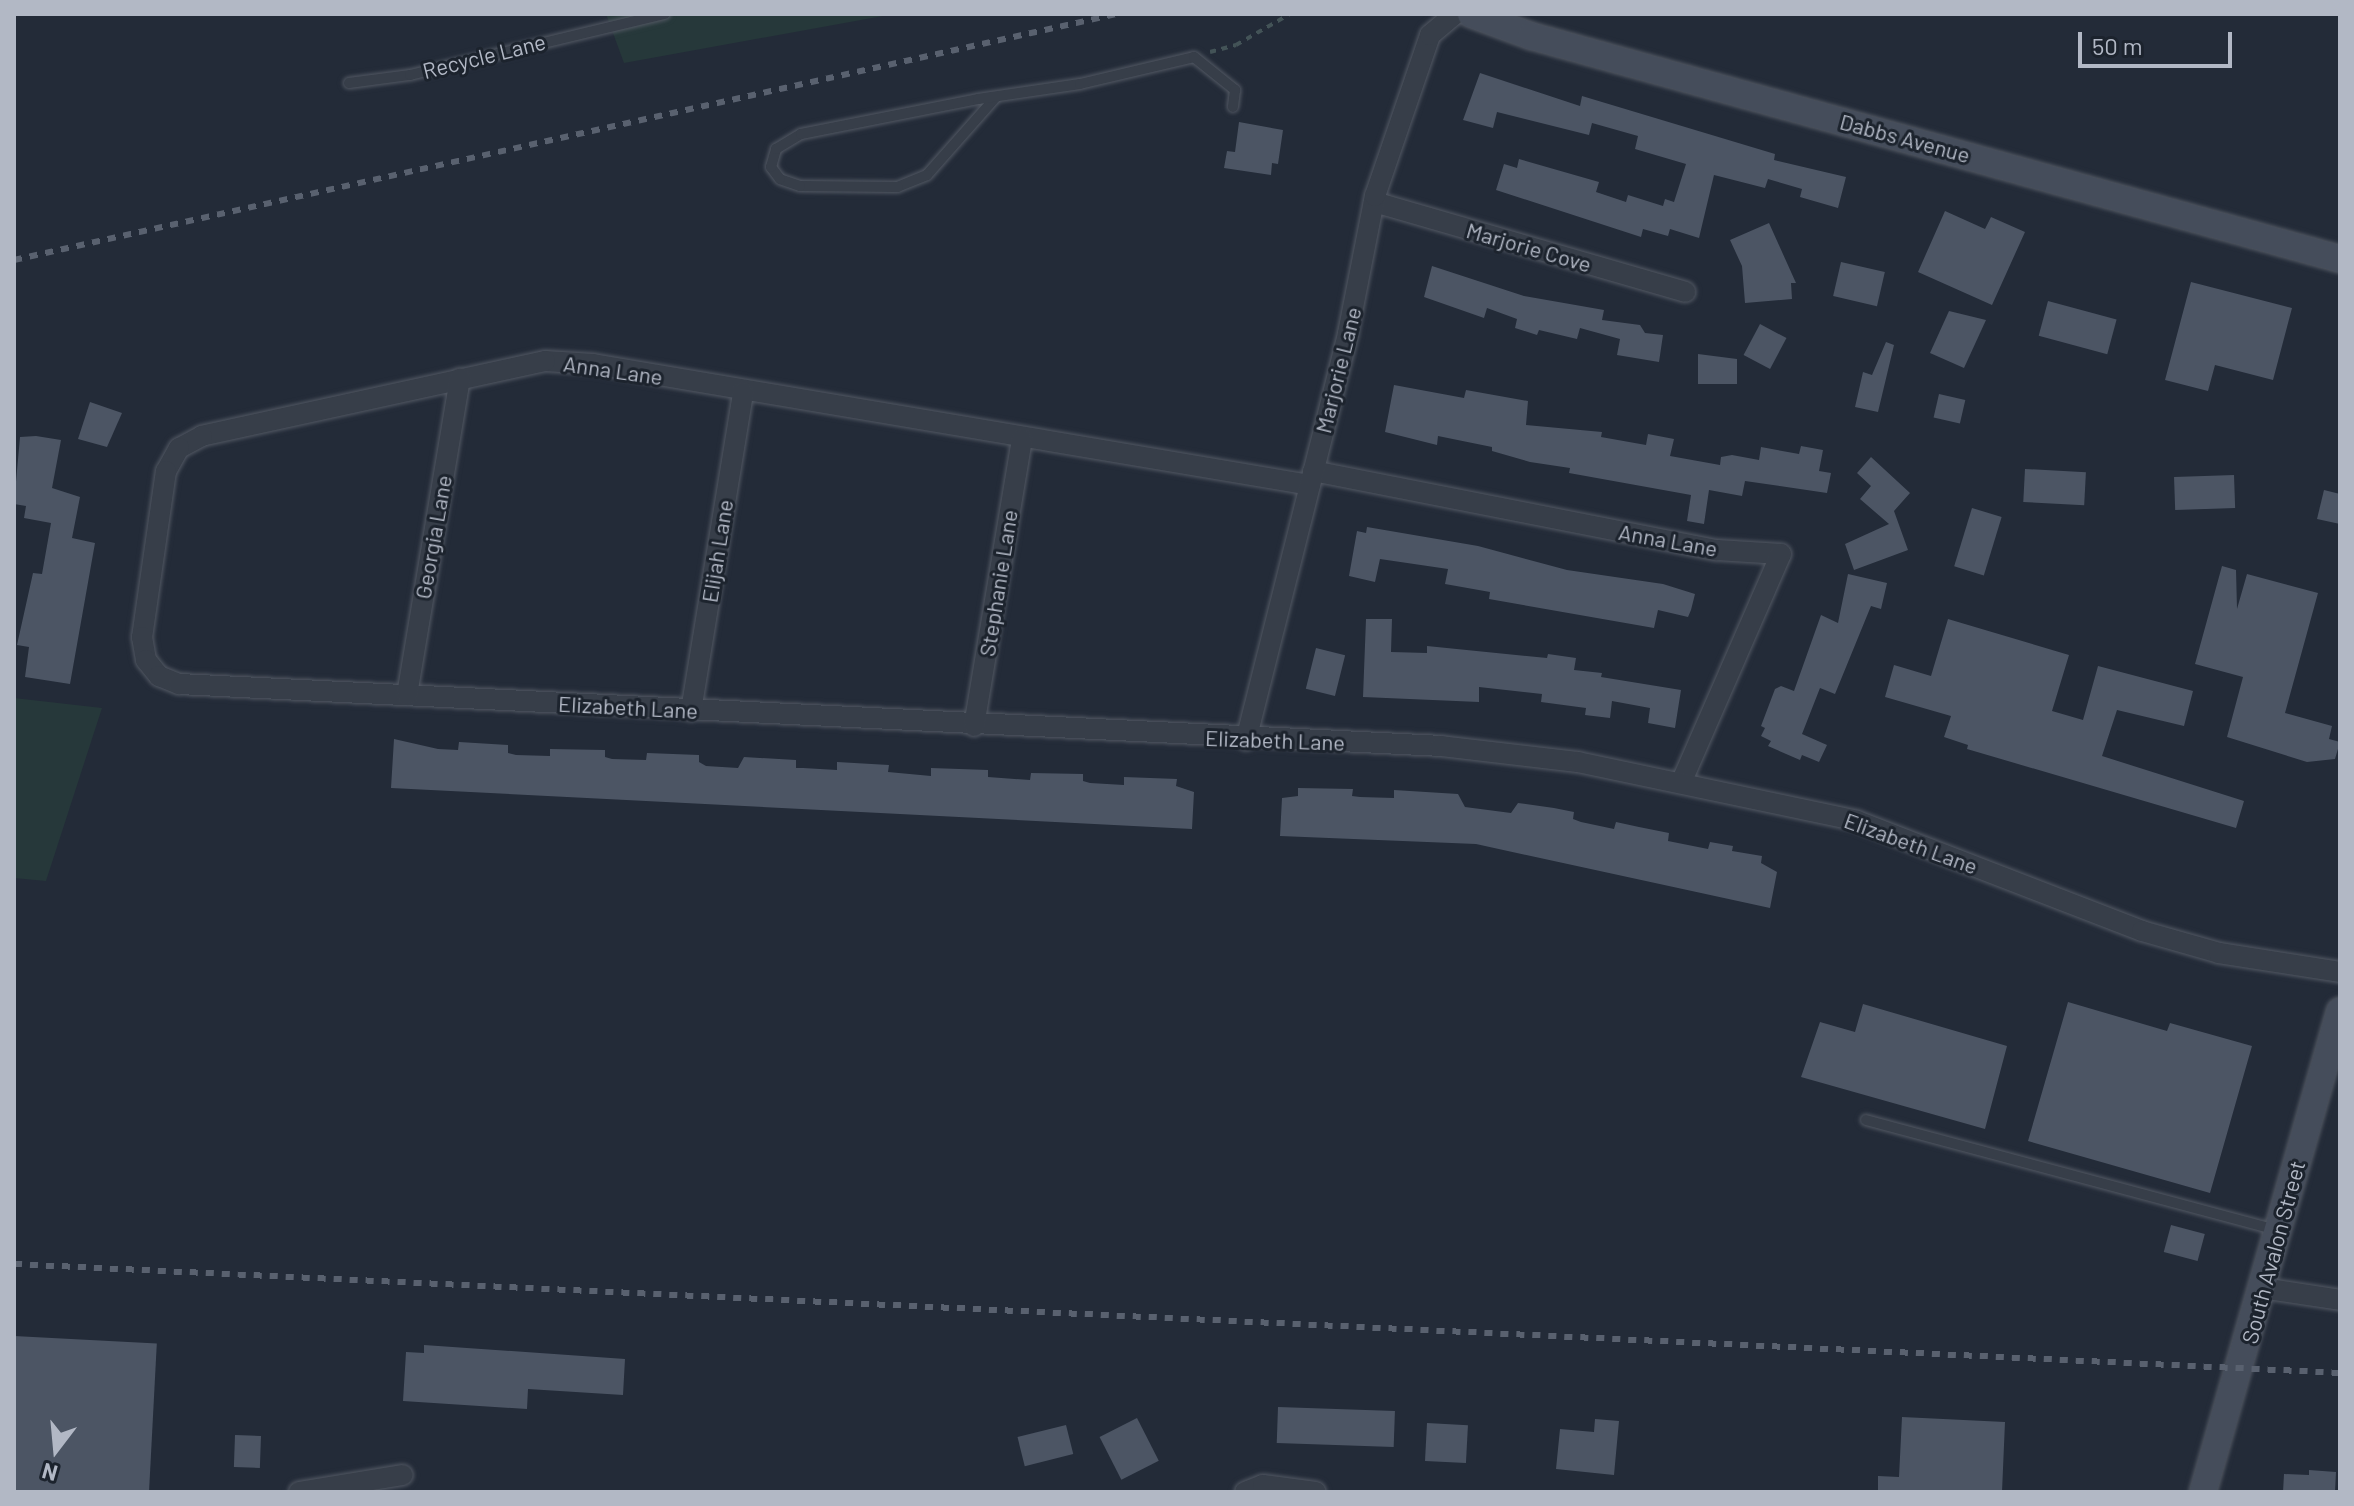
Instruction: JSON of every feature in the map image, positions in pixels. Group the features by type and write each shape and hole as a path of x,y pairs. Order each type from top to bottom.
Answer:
{"street":[{"name":"Marjorie Lane","path":"1246,740 1348,333 1374,202 1430,35 1455,14"},
{"name":"Dabbs Avenue","path":"1471,14 1531,36 2340,259"},
{"name":"Marjorie Cove","path":"1374,202 1685,292"},
{"name":"Anna Lane","path":"179,684 159,676 146,660 142,637 166,471 179,448 202,436 545,361 1022,440 1311,478 1717,550 1781,554 1682,781"},
{"name":"Georgia Lane","path":"407,695 460,378"},
{"name":"Elijah Lane","path":"691,711 743,392"},
{"name":"Stephanie Lane","path":"974,726 1022,440"},
{"name":"Elizabeth Lane","path":"179,684 1246,740 1441,746 1682,781 1857,821 2142,931 2219,953 2340,972"},
{"name":"South Avalon Street","path":"2203,1492 2340,1011"},
{"path":"2262,1288 2340,1300"},
{"path":"299,1492 403,1475"},
{"path":"1245,1490 1263,1485 1316,1492"}],"lane":[{"name":"Recycle Lane","path":"349,83 410,75 665,14"},
{"path":"996,97 927,175 898,187 800,186 780,179 771,167 776,149 801,134 1194,57 1220,72 1235,90 1233,107"},
{"path":"1866,1120 2278,1231"}],"path":[{"path":"1194,57 1236,45 1290,14"}],"shaded area":[{"path":"606,14 894,14 624,63"},
{"path":"14,698 102,708 46,881 14,878"}],"building":[{"path":"1480,73 1580,106 1582,96 1775,154 1774,160 1846,177 1838,208 1800,197 1802,189 1768,179 1765,188 1714,175 1699,238 1670,229 1668,236 1643,229 1641,237 1496,190 1504,164 1517,168 1519,159 1599,182 1596,192 1626,202 1628,195 1663,206 1665,199 1674,202 1686,164 1635,149 1638,136 1592,123 1589,135 1497,112 1493,128 1463,120"},
{"path":"1239,122 1283,130 1278,164 1272,163 1271,175 1224,168 1227,151 1235,152"},
{"path":"1945,211 1985,229 1991,217 2025,232 1992,305 1918,272"},
{"path":"1769,223 1796,283 1791,283 1792,299 1745,303 1742,266 1730,240"},
{"path":"1841,262 1885,272 1877,306 1833,296"},
{"path":"1432,266 1524,296 1604,310 1602,320 1640,325 1645,333 1663,335 1659,362 1617,355 1620,339 1580,328 1577,339 1539,330 1537,335 1515,328 1517,319 1487,308 1484,318 1424,297"},
{"path":"2191,282 2292,308 2273,380 2215,365 2208,391 2165,380"},
{"path":"2048,301 2117,319 2107,354 2039,336"},
{"path":"1949,311 1986,320 1964,368 1930,353"},
{"path":"1760,324 1786,338 1770,369 1744,355"},
{"path":"1886,342 1894,345 1878,412 1855,407 1863,372 1872,375"},
{"path":"1698,354 1737,359 1737,384 1698,384"},
{"path":"1394,385 1464,398 1466,390 1528,401 1526,425 1602,432 1601,437 1646,445 1648,434 1674,439 1670,456 1720,465 1721,457 1732,455 1759,460 1761,447 1799,454 1801,446 1823,450 1819,471 1831,473 1827,493 1745,481 1742,496 1709,490 1704,524 1687,521 1691,495 1569,473 1570,468 1530,462 1492,451 1492,447 1438,436 1437,445 1385,432"},
{"path":"1939,394 1965,400 1960,423 1934,417"},
{"path":"90,402 122,413 107,447 78,439"},
{"path":"20,437 61,440 52,488 80,497 72,538 95,543 70,684 25,677 29,647 17,645 33,573 42,574 51,523 24,518 26,506 14,504"},
{"path":"1871,457 1910,493 1894,511 1908,550 1854,570 1845,544 1889,524 1860,499 1871,486 1857,473"},
{"path":"2025,469 2086,472 2084,505 2023,502"},
{"path":"2234,475 2235,508 2175,510 2174,477"},
{"path":"2324,490 2340,494 2340,524 2317,519"},
{"path":"1972,508 2002,517 1984,575 1954,566"},
{"path":"1367,527 1478,546 1567,570 1663,584 1695,594 1688,617 1658,610 1654,628 1489,599 1490,592 1445,584 1448,569 1380,559 1375,582 1349,576 1357,531 1366,533"},
{"path":"2222,566 2236,570 2237,609 2247,574 2318,593 2285,713 2332,726 2329,739 2340,742 2335,759 2307,762 2227,737 2243,677 2195,664"},
{"path":"1848,574 1887,583 1881,609 1871,606 1835,694 1820,688 1802,734 1827,745 1819,762 1802,755 1800,760 1768,746 1771,741 1761,736 1765,728 1761,726 1775,689 1781,686 1794,691 1821,615 1838,623"},
{"path":"1366,619 1392,619 1391,652 1427,653 1427,646 1547,658 1548,654 1576,658 1574,670 1681,690 1675,728 1648,723 1650,708 1612,701 1610,718 1585,715 1586,708 1541,702 1542,694 1479,687 1479,702 1363,697"},
{"path":"1948,619 2069,655 2052,711 2083,720 2098,666 2193,691 2184,726 2117,710 2102,756 2244,801 2236,828 1967,749 1968,745 1944,737 1951,716 1885,697 1894,665 1931,676"},
{"path":"1316,648 1345,655 1335,696 1306,689"},
{"path":"394,739 438,749 458,750 459,742 508,745 508,753 516,755 550,756 550,749 605,750 605,757 612,759 646,760 647,753 699,755 699,762 706,766 738,768 744,757 796,760 796,768 837,770 837,762 889,765 888,772 931,776 931,768 988,770 988,777 1030,780 1031,773 1083,774 1083,781 1090,783 1124,785 1124,777 1177,779 1176,786 1194,792 1192,829 391,788"},
{"path":"1298,788 1353,789 1352,796 1360,797 1394,798 1394,790 1458,794 1465,807 1511,813 1518,803 1554,808 1574,812 1573,819 1581,822 1614,829 1616,822 1669,833 1668,841 1708,849 1710,842 1733,846 1732,851 1762,856 1761,863 1777,872 1770,908 1476,844 1280,836 1282,798 1298,796"},
{"path":"2068,1002 2167,1031 2170,1023 2252,1046 2210,1193 2028,1141"},
{"path":"1863,1004 2007,1046 1985,1129 1801,1077 1820,1022 1855,1032"},
{"path":"2171,1225 2205,1234 2198,1261 2164,1252"},
{"path":"14,1336 157,1343 149,1492 14,1492"},
{"path":"424,1345 625,1359 623,1395 528,1389 527,1409 403,1401 406,1352 424,1353"},
{"path":"1278,1407 1395,1411 1394,1447 1277,1443"},
{"path":"1902,1417 2005,1422 2002,1492 1878,1492 1878,1476 1899,1477"},
{"path":"1137,1418 1159,1461 1121,1480 1100,1437"},
{"path":"1595,1419 1619,1421 1614,1475 1556,1469 1560,1429 1594,1432"},
{"path":"1427,1423 1468,1425 1466,1463 1425,1461"},
{"path":"1066,1425 1073,1454 1025,1466 1017,1437"},
{"path":"235,1435 261,1436 260,1468 234,1467"},
{"path":"2309,1470 2336,1472 2335,1492 2283,1492 2284,1474 2309,1475"}],"railway":[{"path":"14,260 1116,14"},
{"path":"14,1264 2340,1373"}]}
